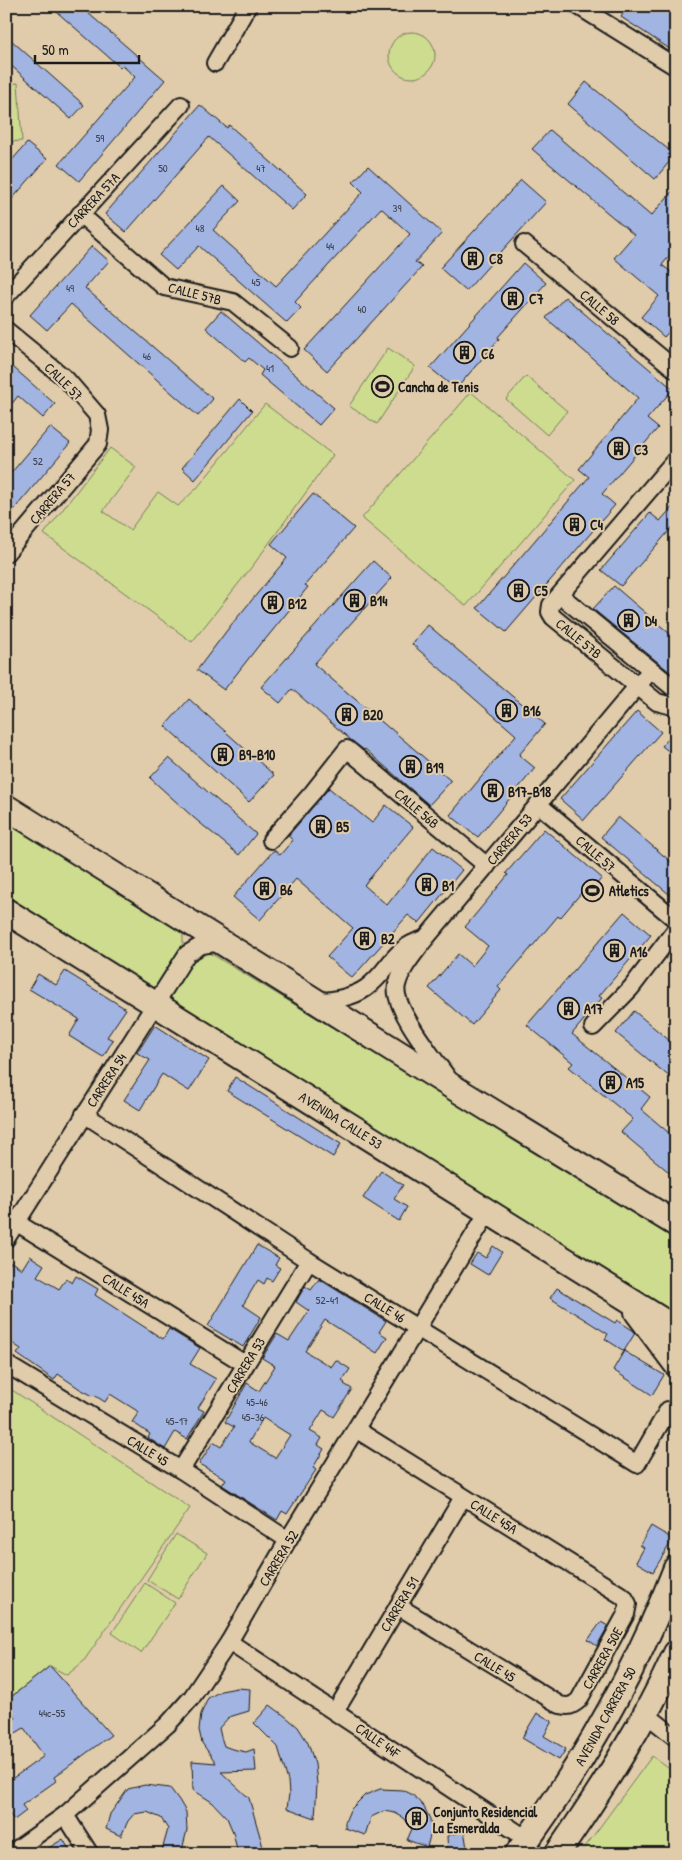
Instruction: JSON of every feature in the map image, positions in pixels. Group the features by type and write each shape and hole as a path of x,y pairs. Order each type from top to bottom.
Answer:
{"main road":[{"path":"6,807 456,1089 676,1224"},
{"name":"AVENIDA CALLE 53","path":"6,911 676,1329"},
{"path":"637,1200 676,1207"},
{"path":"626,1299 676,1364"},
{"name":"AVENIDA CARRERA 50","path":"522,1847 572,1776 608,1715 655,1620 676,1568"},
{"path":"557,1854 646,1714 676,1653"}],"street":[{"path":"215,63 248,6"},
{"path":"578,6 598,11 676,67"},
{"name":"CARRERA 57A","path":"6,296 181,105"},
{"name":"CALLE 57B","path":"80,214 164,287 233,302 290,348"},
{"name":"CALLE 58","path":"524,244 676,370"},
{"name":"CALLE 57","path":"6,330 66,379 97,415 100,430 98,444"},
{"name":"CARRERA 57","path":"6,552 98,444"},
{"path":"560,595 676,459"},
{"name":"CALLE 57B","path":"676,690 560,595 551,605 550,612 553,617 637,686 657,702 676,707"},
{"name":"CARRERA 53","path":"456,1089 409,1022 398,1002 396,986 402,971 425,939 651,670"},
{"name":"CALLE 56B","path":"271,840 347,749 487,866"},
{"name":"CALLE 57","path":"538,804 676,920"},
{"path":"593,1027 631,988 676,929"},
{"name":"CARRERA 53","path":"317,1002 348,996 364,989 371,984 398,951 411,943 425,939"},
{"name":"CARRERA 54","path":"6,1239 11,1219 84,1114 187,954 202,945 221,942"},
{"name":"CALLE 46","path":"84,1114 308,1260 637,1464 668,1410"},
{"name":"CARRERA 52","path":"10,1854 64,1815 168,1724 192,1697 229,1642 288,1540 357,1430 488,1212"},
{"name":"CALLE 45A","path":"11,1219 245,1364"},
{"name":"CARRERA 53","path":"181,1470 308,1260"},
{"name":"CALLE 45","path":"6,1364 181,1470 288,1540"},
{"name":"CALLE 45A","path":"357,1430 624,1597 628,1604"},
{"name":"CARRERA 51","path":"335,1712 463,1497"},
{"name":"CARRERA 50E","path":"569,1706 574,1705 579,1700 626,1614 628,1604"},
{"name":"CALLE 45","path":"398,1606 560,1705 569,1706"},
{"name":"CALLE 44F","path":"229,1642 335,1712 522,1847"},
{"path":"646,1714 676,1738"},
{"path":"64,1815 90,1854"}],"green space":[{"path":"407,32 417,32 431,42 435,55 431,68 425,74 417,78 407,78 393,68 389,60 389,50 399,36"},
{"path":"18,83 22,141 6,142 6,84"},
{"name":"Cancha de Tenis","path":"388,348 415,366 377,424 349,406"},
{"path":"526,376 567,411 547,435 506,399"},
{"path":"471,392 575,480 466,606 362,518"},
{"path":"265,404 333,455 254,564 192,642 44,534 110,448 136,467 103,511 130,530 158,492 178,506 197,488"},
{"path":"6,816 181,930 183,945 152,992 6,902"},
{"path":"205,950 676,1237 676,1319 166,1000 194,955"},
{"path":"6,1386 190,1508 83,1662 67,1675 50,1666 6,1701"},
{"path":"176,1534 207,1553 178,1599 147,1580"},
{"path":"145,1583 175,1603 141,1653 112,1633"},
{"path":"652,1756 676,1774 676,1854 580,1854"}],"building":[{"path":"50,6 80,6 165,80 79,181 59,164 135,77 122,65 120,67"},
{"path":"627,6 676,6 676,53 621,17"},
{"path":"11,40 84,105 71,119 6,61 6,45"},
{"path":"586,82 675,155 655,179 568,104"},
{"path":"200,105 227,128 229,125 307,194 292,210 209,137 126,232 105,214"},
{"path":"550,130 651,216 676,187 676,248 662,265 676,276 676,324 664,337 641,317 659,296 614,258 634,235 532,149"},
{"path":"27,143 47,159 6,206 6,167"},
{"path":"368,166 442,233 415,262 422,267 327,371 304,350 410,234 381,208 295,302 301,308 287,323 199,246 176,270 159,255 224,186 240,201 213,230 276,286 363,192 353,182"},
{"path":"521,180 546,202 466,291 440,268"},
{"path":"92,246 109,261 85,288 213,399 198,416 71,304 47,330 30,315"},
{"path":"523,263 546,283 498,337 499,339 456,389 430,368"},
{"path":"565,297 673,389 647,419 658,428 602,494 615,505 506,632 477,608 589,477 579,469 638,398 546,318"},
{"path":"221,311 334,408 319,425 260,375 263,370 249,358 245,362 206,328"},
{"path":"6,361 55,404 43,418 18,396 6,411"},
{"path":"240,399 252,411 195,480 182,468"},
{"path":"50,427 70,443 6,519 6,479"},
{"path":"313,494 354,528 305,585 308,587 224,690 197,670 231,625 287,558 271,544"},
{"path":"676,503 676,523 621,586 601,570 650,513 660,521"},
{"path":"373,561 392,578 314,664 451,781 429,805 292,689 280,703 261,687"},
{"name":"D4","path":"614,586 676,639 676,677 593,609"},
{"path":"428,625 545,724 519,755 535,768 478,837 450,815 516,735 412,644"},
{"name":"B9-B10","path":"189,699 274,775 249,802 165,726"},
{"path":"637,711 661,732 584,820 560,799"},
{"path":"676,730 676,757 662,746"},
{"path":"169,758 256,834 239,855 150,778"},
{"path":"329,788 372,823 386,805 413,827 364,885 387,905 433,847 462,870 419,923 408,915 352,978 327,957 353,928 296,879 260,920 233,897 274,850 280,855 293,840 288,836"},
{"path":"618,817 676,866 676,900 601,837"},
{"path":"544,829 602,878 586,896 582,892 560,918 558,916 498,987 501,990 472,1025 429,988 458,954 472,966 488,946 465,927 508,875 506,873"},
{"path":"624,912 651,935 599,996 602,998 572,1034 650,1097 641,1109 676,1139 676,1178 621,1132 633,1119 569,1067 573,1063 527,1025"},
{"path":"65,971 126,1009 107,1037 113,1040 103,1057 69,1036 79,1019 29,989 38,974 56,985"},
{"path":"634,1011 676,1046 676,1073 671,1078 616,1033"},
{"path":"155,1025 209,1060 189,1091 162,1074 140,1110 124,1100 150,1060 137,1053"},
{"path":"235,1077 341,1144 333,1157 227,1091"},
{"path":"381,1171 403,1185 394,1199 407,1207 399,1221 363,1198"},
{"path":"257,1245 279,1258 275,1265 280,1268 272,1281 267,1278 264,1284 258,1280 243,1305 261,1317 243,1347 208,1326"},
{"path":"493,1246 502,1252 488,1275 470,1264 477,1253 486,1258"},
{"path":"30,1256 44,1265 37,1276 59,1289 66,1279 72,1283 76,1276 98,1289 95,1295 163,1339 169,1329 200,1348 190,1364 216,1379 198,1408 204,1411 187,1439 175,1432 165,1449 148,1438 150,1434 132,1422 139,1412 110,1394 105,1402 80,1389 58,1374 54,1380 17,1354 21,1349 6,1339 6,1271 11,1262 22,1269"},
{"path":"319,1279 386,1321 379,1332 387,1337 377,1353 325,1320 305,1351 331,1367 336,1360 350,1369 342,1381 352,1389 334,1417 323,1410 310,1431 322,1438 318,1445 324,1449 313,1468 316,1470 287,1514 282,1511 277,1520 222,1485 226,1479 199,1464 213,1442 221,1447 234,1427 225,1422 247,1383 259,1391 275,1366 262,1358 277,1334 289,1341 309,1311 296,1302 305,1286 311,1290","holes":["263,1418 290,1435 275,1458 249,1442"]},
{"path":"557,1288 615,1323 617,1320 634,1331 635,1333 624,1351 605,1339 608,1334 550,1298"},
{"path":"624,1351 664,1375 652,1395 613,1370"},
{"path":"651,1526 673,1539 653,1572 636,1562 644,1548 640,1545"},
{"path":"601,1622 608,1626 597,1646 588,1640"},
{"path":"50,1666 111,1735 54,1777 56,1781 22,1805 26,1811 14,1820 6,1809 6,1783 44,1756 24,1728 6,1739 6,1725 16,1718 6,1701"},
{"path":"237,1688 250,1689 249,1711 229,1717 219,1728 221,1737 224,1746 232,1749 246,1752 254,1749 256,1771 221,1772 249,1798 265,1854 238,1854 233,1832 227,1818 212,1802 193,1790 192,1761 216,1763 202,1743 199,1730 201,1714 208,1698 221,1691"},
{"path":"270,1705 298,1727 308,1743 315,1764 317,1784 315,1818 287,1808 288,1781 278,1747 254,1723"},
{"path":"537,1713 552,1721 544,1736 566,1749 559,1760 522,1738"},
{"path":"145,1785 170,1788 186,1812 187,1830 181,1854 161,1854 168,1829 161,1818 147,1812 134,1814 128,1821 121,1836 106,1829 110,1814 128,1789"},
{"name":"Conjunto Residencial La Esmeralda","path":"380,1789 403,1790 413,1795 424,1807 430,1819 431,1832 427,1847 407,1840 412,1829 404,1818 395,1813 384,1811 371,1817 365,1835 345,1828 345,1822 350,1810 365,1795"},
{"path":"464,1830 468,1854 448,1854 447,1836"},
{"path":"63,1839 72,1854 39,1854"}],"place":[{"name":"C8","path":"473,258"},
{"name":"C7","path":"513,298"},
{"name":"C6","path":"465,353"},
{"name":"Cancha de Tenis","path":"382,386"},
{"name":"C3","path":"618,449"},
{"name":"C4","path":"574,524"},
{"name":"C5","path":"518,590"},
{"name":"B14","path":"354,600"},
{"name":"B12","path":"272,603"},
{"name":"D4","path":"629,620"},
{"name":"B16","path":"507,710"},
{"name":"B20","path":"347,714"},
{"name":"B9-B10","path":"223,754"},
{"name":"B19","path":"410,767"},
{"name":"B17-B18","path":"492,791"},
{"name":"B5","path":"320,826"},
{"name":"B1","path":"426,885"},
{"name":"B6","path":"264,889"},
{"name":"Atletics","path":"593,890"},
{"name":"B2","path":"365,938"},
{"name":"A16","path":"614,951"},
{"name":"A17","path":"568,1008"},
{"name":"A15","path":"610,1082"},
{"name":"Conjunto Residencial La Esmeralda","path":"417,1819"}]}
